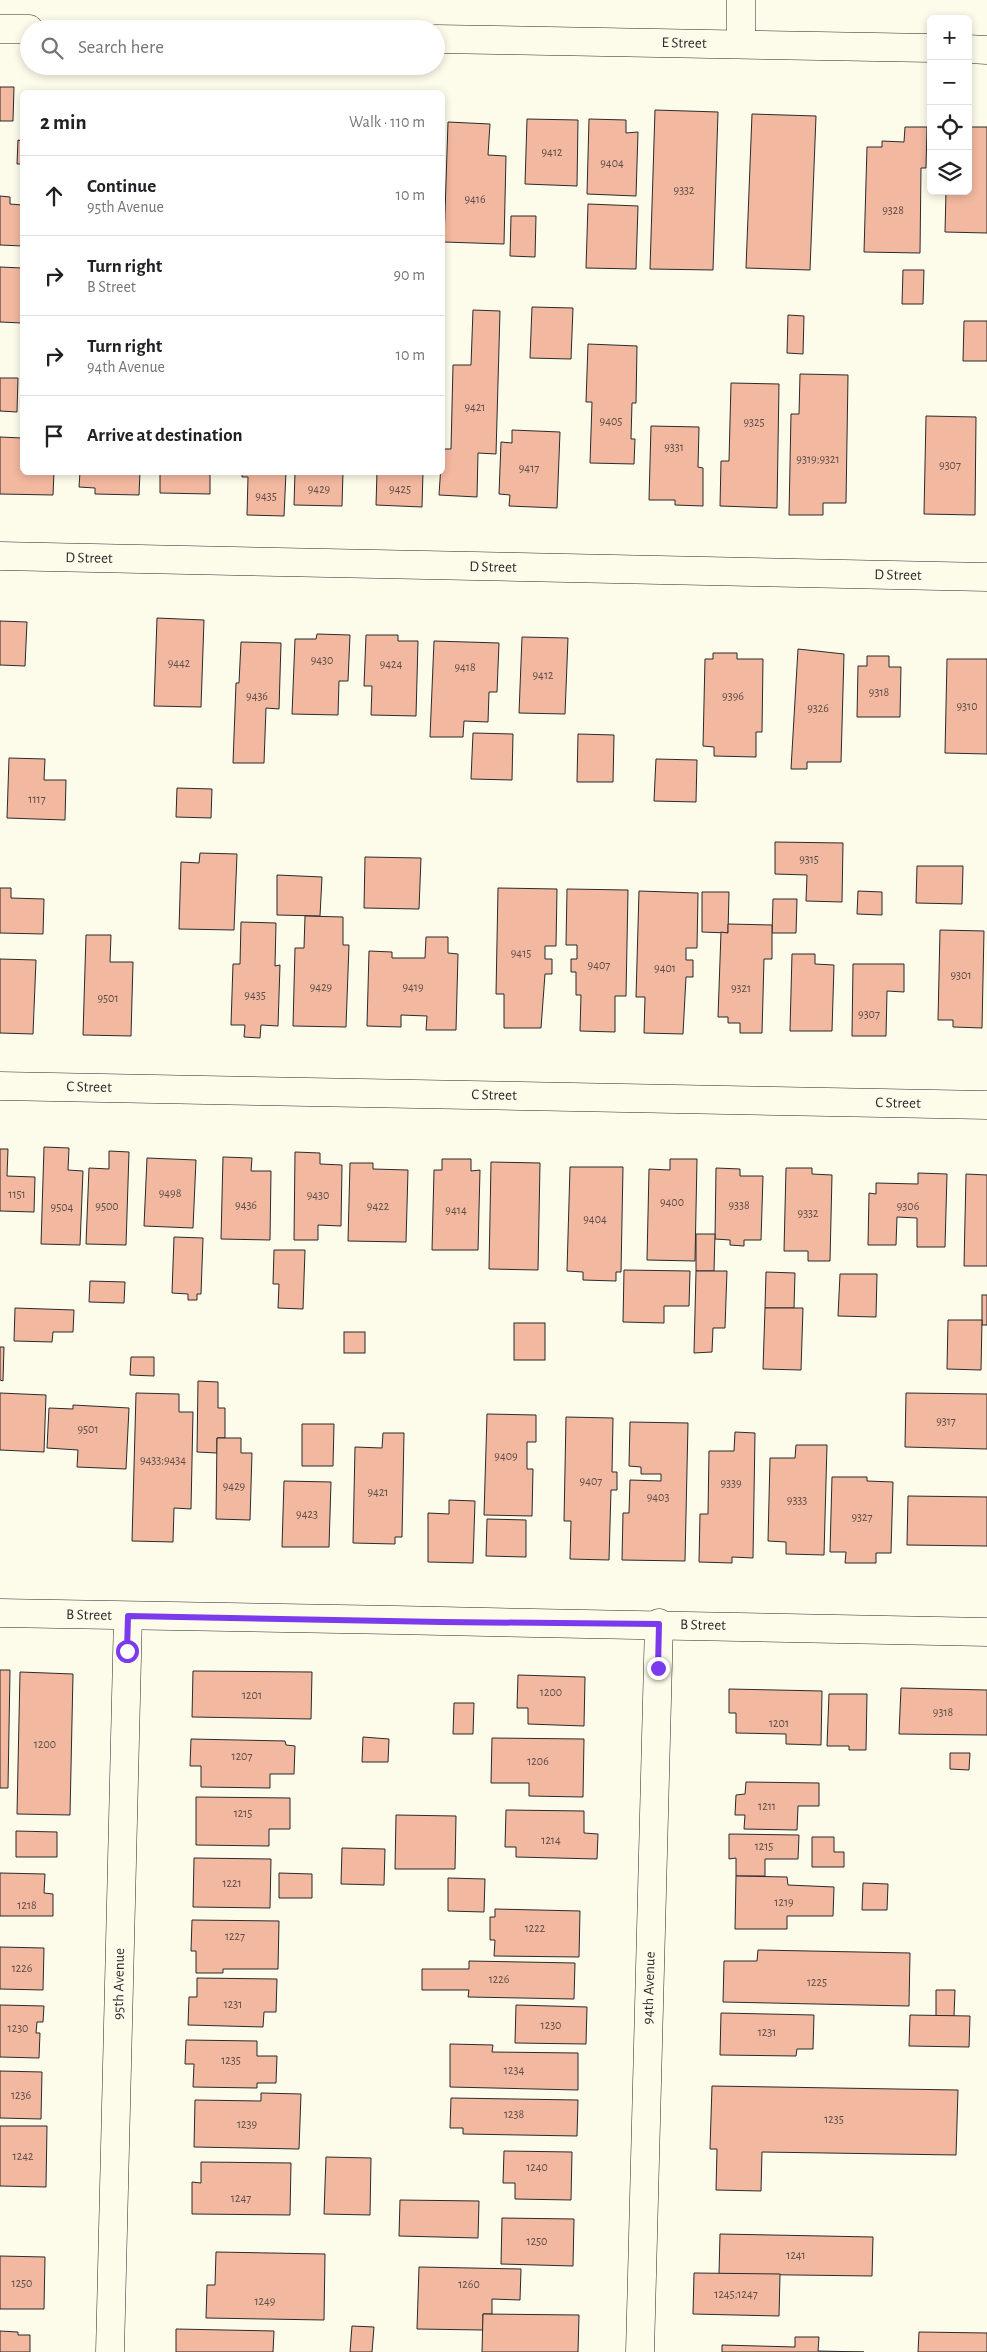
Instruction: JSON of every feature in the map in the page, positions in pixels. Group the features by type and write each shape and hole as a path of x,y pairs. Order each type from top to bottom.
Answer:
{"street":[{"path":"741,0 741,44"},
{"path":"0,28 20,29"},
{"name":"E Street","path":"445,39 927,48"},
{"path":"972,49 987,50"},
{"name":"D Street","path":"0,556 987,577"},
{"name":"C Street","path":"0,1086 987,1105"},
{"name":"B Street","path":"0,1613 442,1622 659,1624 987,1632"},
{"name":"95th Avenue","path":"110,2352 128,1616"},
{"name":"94th Avenue","path":"640,2352 659,1624"}],"building":[{"path":"0,87 14,87 13,121 0,121"},
{"path":"655,110 718,112 713,270 650,269"},
{"path":"752,114 816,116 810,270 746,268"},
{"path":"527,119 578,120 577,186 525,184"},
{"path":"589,119 626,120 626,133 638,132 636,196 587,194"},
{"path":"448,122 490,124 488,155 506,156 504,244 445,242"},
{"path":"905,127 927,127 926,168 921,168 920,253 864,252 867,147 882,147 882,141 904,142"},
{"path":"972,127 987,127 987,233 945,232 946,195 972,195"},
{"path":"18,140 20,140 20,164 17,164"},
{"path":"0,196 10,197 10,204 20,205 20,246 0,245"},
{"path":"588,204 638,206 636,269 586,268"},
{"path":"511,216 536,216 535,257 510,256"},
{"path":"0,267 20,268 20,323 0,322"},
{"path":"903,270 924,270 923,304 902,304"},
{"path":"532,307 573,308 571,359 530,358"},
{"path":"473,310 500,311 496,454 478,453 477,497 439,495 440,475 445,475 445,449 451,449 453,365 471,365"},
{"path":"788,315 804,316 803,354 787,353"},
{"path":"964,321 987,321 987,361 963,361"},
{"path":"588,344 637,346 636,403 632,403 631,439 635,439 634,464 590,463 592,402 586,402"},
{"path":"800,374 848,375 846,503 823,503 823,515 789,515 791,414 799,414"},
{"path":"0,378 18,378 17,412 0,411"},
{"path":"731,383 779,384 777,508 720,506 721,461 729,461"},
{"path":"926,416 976,417 975,515 924,514"},
{"path":"651,426 699,427 698,467 703,468 703,506 675,505 675,500 649,500"},
{"path":"512,430 560,432 557,508 509,506 510,495 499,494 501,442 512,443"},
{"path":"0,437 20,438 20,475 54,475 53,495 0,494"},
{"path":"80,475 140,475 139,495 95,494 95,488 79,487"},
{"path":"160,475 210,475 210,494 160,493"},
{"path":"242,475 286,475 284,516 247,515 248,477 242,477"},
{"path":"295,475 343,475 342,506 294,505"},
{"path":"377,475 423,475 422,507 376,505"},
{"path":"157,618 204,620 201,707 154,706"},
{"path":"0,621 27,622 25,666 0,665"},
{"path":"317,634 350,635 348,681 339,681 338,715 292,714 295,639 316,639"},
{"path":"366,635 398,635 398,641 418,641 416,716 371,715 372,686 364,686"},
{"path":"522,637 568,638 565,714 519,713"},
{"path":"434,641 499,643 497,692 489,692 488,722 464,721 463,737 430,737"},
{"path":"241,642 281,643 279,709 266,708 264,763 233,763 236,683 239,683"},
{"path":"798,649 844,654 841,762 807,762 807,769 791,769"},
{"path":"713,653 737,653 737,659 763,659 762,732 756,732 756,757 714,756 714,747 703,746 705,659 713,659"},
{"path":"867,656 889,656 889,667 901,667 900,717 857,717 858,666 867,666"},
{"path":"947,659 987,659 987,754 945,753"},
{"path":"473,733 513,734 512,780 471,779"},
{"path":"578,734 614,735 613,782 577,782"},
{"path":"9,758 45,759 44,780 66,780 65,820 7,818"},
{"path":"656,759 697,760 696,802 654,801"},
{"path":"177,788 212,789 211,818 176,817"},
{"path":"775,842 843,843 842,902 806,901 807,875 775,874"},
{"path":"200,853 237,854 234,930 179,929 181,862 199,863"},
{"path":"365,857 421,858 419,909 364,908"},
{"path":"917,866 963,866 962,904 916,903"},
{"path":"277,875 322,877 320,916 277,915"},
{"path":"0,888 11,888 11,898 44,899 43,934 0,933"},
{"path":"498,888 557,889 556,946 545,946 545,959 552,959 552,974 545,974 541,1028 504,1028 504,994 496,994"},
{"path":"567,889 628,890 626,996 615,996 615,1032 580,1031 581,995 576,995 576,972 571,972 571,959 577,959 577,945 566,945"},
{"path":"639,891 698,893 697,948 686,948 686,960 693,960 693,977 686,977 683,1034 644,1033 645,997 636,997"},
{"path":"858,891 882,892 882,915 857,914"},
{"path":"702,892 729,892 728,933 702,932"},
{"path":"773,899 797,899 796,933 772,933"},
{"path":"305,916 343,917 343,945 349,945 346,1027 293,1026 295,948 304,948"},
{"path":"241,922 276,923 275,966 280,965 278,1026 261,1025 260,1038 244,1037 245,1025 231,1025 233,964 240,964"},
{"path":"728,924 772,925 772,959 764,959 762,1033 740,1033 740,1023 728,1023 728,1017 718,1017 721,932 728,933"},
{"path":"940,930 984,931 982,1028 953,1027 953,1020 938,1020"},
{"path":"86,935 111,935 110,962 133,962 131,1036 83,1035"},
{"path":"426,937 448,937 448,953 458,954 456,1030 426,1030 427,1016 401,1015 401,1027 367,1026 369,951 392,952 392,958 425,958"},
{"path":"792,954 815,954 815,964 834,965 832,1031 790,1031"},
{"path":"0,959 36,960 33,1034 0,1033"},
{"path":"853,964 904,964 904,992 887,991 886,1036 852,1036"},
{"path":"44,1147 69,1148 68,1170 83,1171 80,1245 41,1244"},
{"path":"0,1149 8,1149 7,1176 35,1177 34,1212 0,1211"},
{"path":"109,1151 129,1152 126,1245 86,1244 89,1168 109,1169"},
{"path":"295,1152 320,1153 320,1164 342,1165 341,1226 318,1225 318,1240 294,1240"},
{"path":"223,1157 252,1158 251,1171 271,1171 270,1240 221,1239"},
{"path":"147,1158 196,1160 193,1228 144,1226"},
{"path":"442,1159 471,1159 471,1171 480,1170 478,1250 432,1250 434,1170 442,1170"},
{"path":"670,1159 697,1159 695,1261 647,1260 649,1169 670,1170"},
{"path":"491,1162 540,1163 538,1270 489,1269"},
{"path":"350,1163 373,1163 373,1169 408,1170 406,1242 348,1241"},
{"path":"570,1167 623,1167 621,1272 616,1272 616,1281 583,1280 583,1272 567,1271"},
{"path":"716,1168 740,1169 740,1176 763,1176 761,1240 744,1240 744,1246 730,1245 730,1240 715,1239"},
{"path":"786,1168 812,1168 812,1174 832,1175 830,1261 808,1261 808,1251 784,1251"},
{"path":"918,1173 947,1174 945,1247 917,1247 917,1218 897,1217 896,1245 868,1245 869,1193 876,1194 876,1183 918,1184"},
{"path":"966,1174 987,1175 987,1266 964,1266"},
{"path":"696,1234 715,1234 714,1271 696,1271"},
{"path":"174,1237 203,1238 201,1294 197,1294 197,1300 188,1300 188,1294 172,1293"},
{"path":"274,1250 305,1250 303,1309 278,1308 279,1284 273,1284"},
{"path":"624,1270 690,1271 689,1306 664,1306 664,1323 623,1322"},
{"path":"696,1271 727,1271 725,1328 713,1328 712,1352 694,1353"},
{"path":"766,1272 795,1273 794,1308 765,1308"},
{"path":"840,1274 877,1274 876,1317 838,1316"},
{"path":"90,1281 125,1282 124,1303 89,1302"},
{"path":"982,1295 987,1295 987,1325 982,1325"},
{"path":"15,1308 74,1310 73,1332 53,1332 52,1342 14,1341"},
{"path":"765,1308 803,1308 801,1370 763,1369"},
{"path":"948,1320 982,1320 981,1370 947,1369"},
{"path":"514,1323 545,1323 545,1360 514,1360"},
{"path":"344,1332 365,1332 365,1353 344,1353"},
{"path":"0,1347 4,1347 3,1381 0,1380"},
{"path":"131,1357 154,1357 154,1376 130,1375"},
{"path":"198,1381 218,1382 218,1408 225,1408 225,1438 217,1438 217,1453 197,1452"},
{"path":"0,1393 46,1395 44,1452 0,1450"},
{"path":"136,1393 179,1394 179,1412 193,1412 191,1509 174,1508 173,1542 132,1541"},
{"path":"906,1393 987,1394 987,1449 905,1447"},
{"path":"73,1405 129,1408 126,1469 77,1467 78,1450 47,1448 49,1408 73,1409"},
{"path":"487,1414 536,1415 536,1442 527,1442 527,1469 533,1469 532,1516 484,1515"},
{"path":"566,1417 613,1418 612,1472 617,1472 617,1490 611,1490 609,1560 570,1559 571,1521 564,1521"},
{"path":"630,1422 688,1423 685,1561 622,1560 623,1513 629,1513 630,1480 661,1481 661,1474 641,1474 641,1467 629,1466"},
{"path":"302,1424 334,1424 333,1466 302,1466"},
{"path":"735,1432 755,1433 753,1558 732,1557 732,1563 699,1562 700,1514 708,1514 709,1451 734,1451"},
{"path":"383,1433 404,1433 402,1537 395,1537 395,1544 353,1543 355,1447 382,1448"},
{"path":"217,1438 241,1438 241,1453 252,1453 250,1520 216,1519"},
{"path":"796,1445 827,1445 824,1555 786,1554 786,1542 768,1541 770,1458 795,1458"},
{"path":"832,1477 867,1477 867,1481 893,1482 891,1553 876,1553 876,1563 845,1563 846,1552 830,1552"},
{"path":"284,1481 331,1482 329,1547 282,1547"},
{"path":"908,1496 987,1497 987,1546 907,1545"},
{"path":"449,1500 475,1501 473,1563 428,1562 428,1513 449,1514"},
{"path":"487,1519 526,1520 526,1557 486,1556"},
{"path":"0,1670 10,1670 8,1788 0,1788"},
{"path":"193,1671 312,1672 311,1719 192,1717"},
{"path":"20,1672 73,1674 70,1815 17,1814"},
{"path":"518,1675 585,1677 584,1726 528,1724 528,1708 517,1708"},
{"path":"901,1688 987,1690 987,1735 899,1734"},
{"path":"729,1689 822,1691 821,1745 786,1744 786,1734 736,1733 736,1713 729,1713"},
{"path":"829,1694 867,1694 866,1750 849,1750 849,1746 827,1746"},
{"path":"454,1703 474,1703 473,1734 453,1734"},
{"path":"363,1737 389,1739 388,1762 362,1762"},
{"path":"492,1738 584,1739 583,1797 529,1796 529,1783 491,1783"},
{"path":"191,1739 285,1741 286,1745 295,1746 294,1774 270,1774 270,1788 201,1787 201,1766 190,1766"},
{"path":"950,1753 970,1753 969,1770 950,1769"},
{"path":"746,1782 819,1783 819,1806 798,1806 797,1830 744,1829 745,1815 735,1815 736,1795 745,1794"},
{"path":"196,1797 290,1798 290,1829 269,1829 269,1846 196,1845"},
{"path":"506,1810 584,1811 584,1833 598,1834 597,1859 516,1857 516,1847 505,1847"},
{"path":"396,1815 456,1816 455,1869 395,1869"},
{"path":"16,1831 57,1832 57,1857 16,1857"},
{"path":"729,1834 799,1835 798,1859 765,1859 765,1876 736,1876 736,1858 729,1859"},
{"path":"812,1837 834,1837 834,1852 844,1852 844,1867 812,1867"},
{"path":"342,1848 385,1849 384,1885 341,1884"},
{"path":"194,1858 271,1859 270,1908 193,1907"},
{"path":"0,1873 45,1874 44,1893 53,1894 53,1916 0,1916"},
{"path":"279,1873 312,1874 312,1898 279,1898"},
{"path":"736,1876 787,1877 788,1885 834,1887 833,1916 787,1916 787,1929 735,1929"},
{"path":"448,1878 485,1879 484,1912 448,1911"},
{"path":"863,1883 888,1884 887,1910 862,1910"},
{"path":"495,1909 580,1911 579,1957 494,1956 495,1940 490,1940 490,1917 495,1917"},
{"path":"192,1920 279,1921 278,1969 223,1969 223,1973 196,1973 196,1951 191,1951"},
{"path":"0,1947 44,1948 43,1990 0,1989"},
{"path":"758,1950 910,1953 909,2006 723,2002 724,1961 757,1961"},
{"path":"469,1961 575,1963 574,1999 468,1997 469,1990 422,1990 422,1969 469,1969"},
{"path":"197,1978 277,1979 276,2012 264,2012 263,2027 188,2025 189,1997 197,1997"},
{"path":"936,1990 955,1990 954,2016 936,2016"},
{"path":"0,2005 44,2006 43,2022 37,2022 36,2033 40,2033 39,2058 0,2057"},
{"path":"516,2005 587,2007 586,2044 515,2043"},
{"path":"721,2013 814,2015 813,2049 797,2049 796,2056 720,2055"},
{"path":"910,2015 970,2016 969,2047 909,2046"},
{"path":"186,2040 257,2041 257,2056 277,2056 276,2083 257,2083 257,2088 193,2087 194,2064 185,2064"},
{"path":"450,2044 493,2045 492,2052 578,2053 578,2090 450,2087"},
{"path":"0,2071 42,2072 41,2119 0,2118"},
{"path":"712,2086 958,2090 956,2155 762,2152 761,2191 716,2190 717,2149 710,2149"},
{"path":"261,2093 301,2094 299,2149 194,2147 195,2100 261,2101"},
{"path":"451,2098 578,2100 577,2136 463,2134 463,2128 450,2128"},
{"path":"0,2126 47,2126 46,2187 0,2186"},
{"path":"504,2151 572,2152 571,2200 515,2199 515,2183 503,2183"},
{"path":"326,2157 371,2158 370,2215 324,2214"},
{"path":"201,2162 291,2163 290,2215 192,2214 192,2182 201,2183"},
{"path":"400,2200 479,2201 478,2238 399,2236"},
{"path":"502,2218 574,2219 573,2266 501,2264"},
{"path":"720,2234 873,2237 872,2276 719,2274"},
{"path":"216,2252 325,2254 324,2320 206,2318 207,2285 215,2285"},
{"path":"0,2256 45,2257 44,2309 0,2309"},
{"path":"419,2267 521,2269 520,2300 492,2299 492,2314 483,2314 483,2330 417,2329"},
{"path":"694,2273 780,2274 779,2316 693,2314"},
{"path":"483,2314 579,2315 578,2352 482,2352"},
{"path":"352,2326 374,2327 372,2352 350,2352"},
{"path":"176,2329 274,2331 273,2352 176,2352"},
{"path":"0,2331 18,2332 18,2335 30,2335 30,2352 0,2352"},
{"path":"919,2332 987,2333 987,2352 918,2352"},
{"path":"795,2337 819,2337 818,2351 864,2352 722,2352 722,2345 795,2347"}],"route":[{"path":"127,1651 128,1616 659,1624 658,1668"}]}
